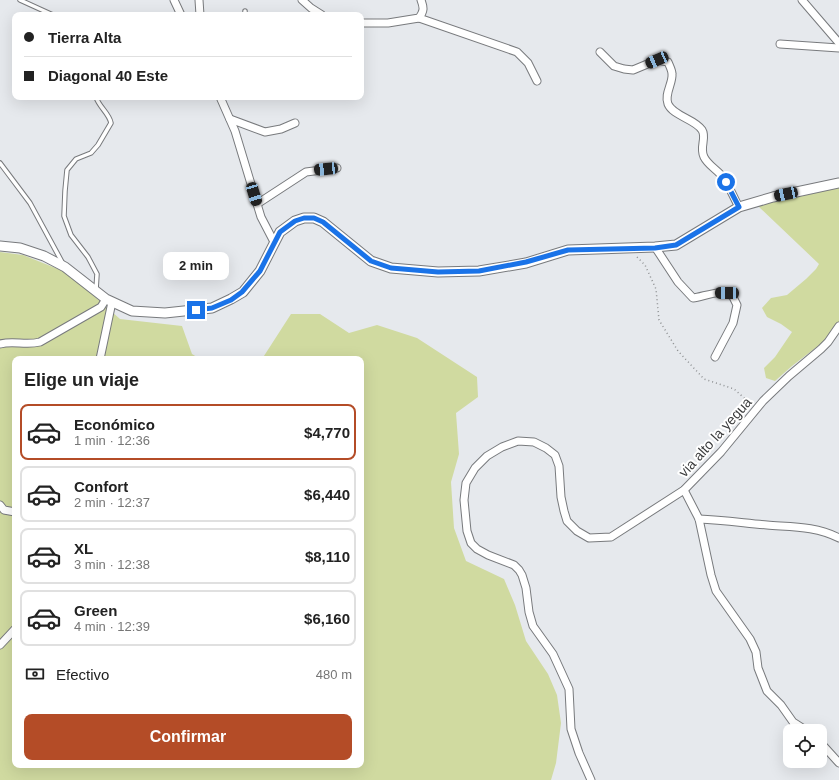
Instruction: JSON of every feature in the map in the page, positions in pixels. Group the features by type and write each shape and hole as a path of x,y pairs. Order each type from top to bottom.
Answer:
{"street":[{"path":"174,0 179,12"},
{"path":"199,0 200,12"},
{"path":"302,0 317,12"},
{"path":"419,18 423,12 421,0"},
{"path":"802,0 839,43"},
{"path":"364,23 388,23 419,18 517,52 528,63 537,81"},
{"path":"780,44 839,48"},
{"path":"600,52 614,66 624,70 633,70 657,60 668,62 672,73 667,98 668,104 672,109 695,123 703,130 703,155 709,165 720,174 726,182 739,207"},
{"path":"221,100 242,151 261,217 274,242"},
{"path":"230,119 265,132 281,129 295,124"},
{"path":"257,204 306,172 337,168"},
{"path":"0,246 20,248 44,256 64,266 109,300 132,311 165,313 212,308 231,300 242,292 260,271 280,232 295,221 304,218 314,218 323,222 371,261 391,268 438,272 479,271 526,262 568,250 627,247 655,248 676,245 739,207 773,197 839,183"},
{"path":"655,248 678,282 692,298 716,293 727,293 732,296 737,305 733,323 715,357"},
{"path":"0,344 15,342 29,345 40,342 101,307 109,300"},
{"path":"100,356 109,300"},
{"name":"via alto la yegua","path":"591,780 579,753 571,729 569,690 553,654 534,626 529,612 526,588 520,570 514,565 477,549 471,543 465,517 464,500 466,483 475,468 487,456 502,447 518,441 534,442 546,448 555,455 559,466 564,510 568,521 577,532 589,538 611,537 684,490 721,452 756,409 789,376 828,342 839,326"},
{"path":"684,490 699,519 705,542 707,559 716,591 750,639 756,652 758,668 766,691 781,705 797,724"},
{"path":"0,505 4,510 12,511"},
{"path":"699,519 729,520 812,528 827,531 839,538"},
{"path":"0,645 12,632"},
{"path":"827,750 839,763"}],"lane":[{"path":"20,0 46,12"},
{"path":"96,291 97,274 88,257 71,235 64,216 67,170 76,160 91,153 98,145 111,123 110,117 101,107 98,100"},
{"path":"0,163 30,203 64,266"}],"path":[{"path":"627,247 645,265 656,289 659,320 678,351 704,379 734,389 756,409"}],"green space":[{"path":"839,187 839,322 832,329 827,339 775,381 766,378 764,368 775,357 792,332 781,324 767,317 762,308 771,298 787,295 806,279 819,264 758,206 775,200 811,194"},
{"path":"0,252 23,255 63,271 84,287 120,319 182,326 192,354 195,356 12,356 12,768 364,768 364,356 264,356 291,314 320,314 349,333 377,325 417,338 477,377 478,397 456,413 459,454 451,482 454,528 466,561 504,579 515,605 526,641 548,674 557,695 561,723 556,763 551,780 0,780"}],"route":[{"path":"196,310 212,308 231,300 242,292 260,271 280,232 295,221 304,218 314,218 323,222 371,261 391,268 438,272 479,271 526,262 564,250 627,247 655,248 676,245 739,207 726,182"}]}
